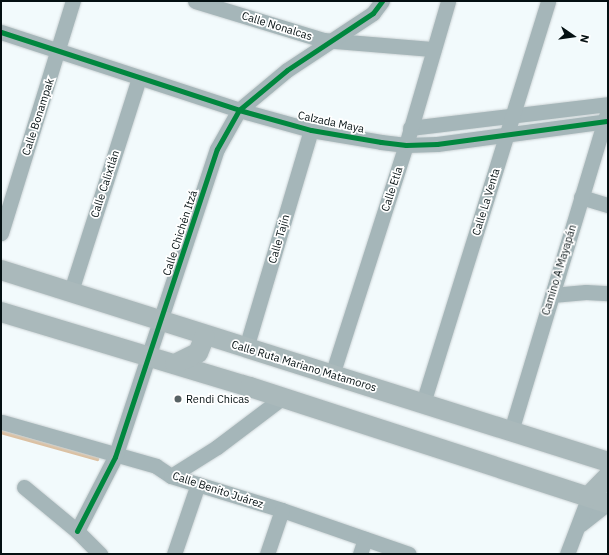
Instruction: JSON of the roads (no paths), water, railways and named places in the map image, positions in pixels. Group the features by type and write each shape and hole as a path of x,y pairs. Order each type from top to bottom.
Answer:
{"main road":[{"name":"Calle Ruta Mariano Matamoros","path":"1,270 71,291 205,336 608,462"},
{"path":"1,312 150,356 608,503"},
{"path":"175,364 198,353 205,336"},
{"path":"589,496 608,476"}],"street":[{"name":"Calle Bonampak","path":"1,233 59,52 73,1"},
{"name":"Calle Nonalcas","path":"195,1 329,41 432,49"},
{"name":"Calle Chichén Itzá","path":"77,531 115,457 162,321 217,149 239,110 287,70 329,41 373,14 382,1"},
{"name":"Calle Etla","path":"332,375 406,145 432,49 448,1"},
{"name":"Calle La Venta","path":"423,403 548,1"},
{"name":"Calzada Maya","path":"1,32 239,110 311,130 406,145 437,144 607,117"},
{"name":"Calle Calixtlán","path":"71,291 139,78"},
{"path":"410,128 608,104"},
{"name":"Camino A Mayapán","path":"511,431 581,197 607,117"},
{"name":"Calle Tajín","path":"246,348 311,130"},
{"path":"581,197 608,205"},
{"path":"552,295 586,292 608,293"},
{"path":"171,476 217,447 283,398"},
{"name":"Calle Benito Juárez","path":"2,422 115,457 156,466 171,476 282,510 409,554"},
{"path":"174,554 198,484"},
{"path":"24,487 77,531 100,554"},
{"path":"567,554 580,524 589,496"},
{"path":"580,524 608,503"},
{"path":"267,554 282,510"},
{"path":"360,554 365,539"}],"waterway":[{"path":"1,432 97,459"}],"place":[{"name":"Rendi Chicas","path":"178,399"}]}
